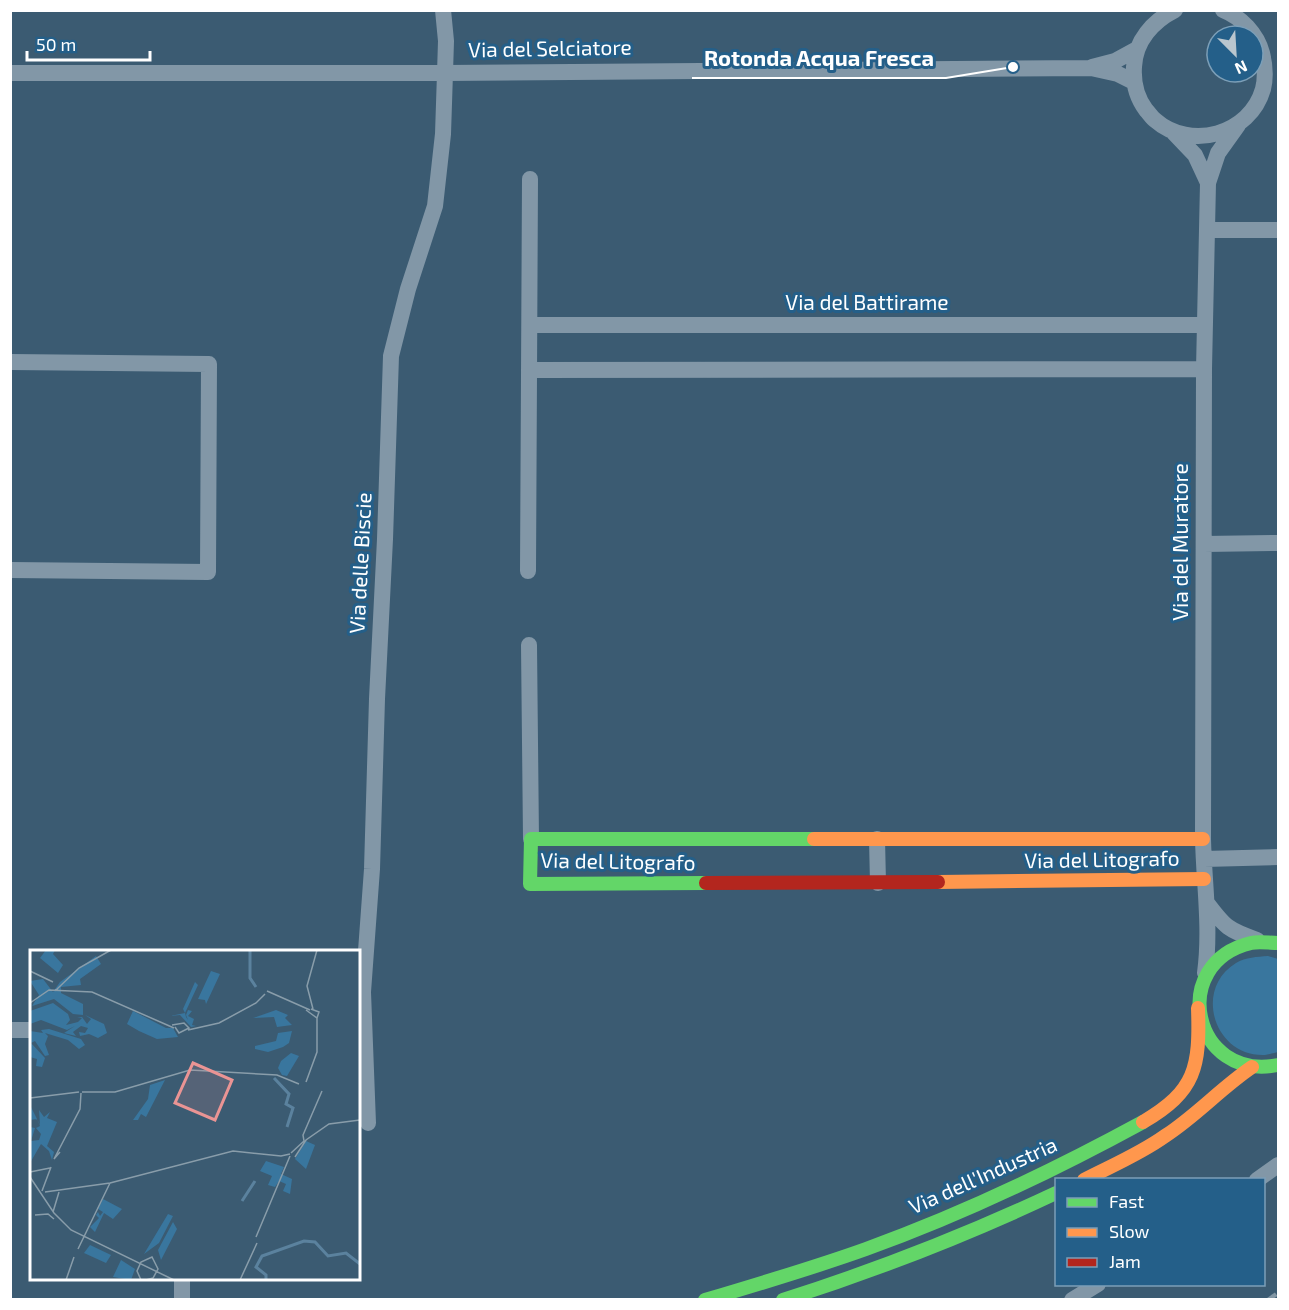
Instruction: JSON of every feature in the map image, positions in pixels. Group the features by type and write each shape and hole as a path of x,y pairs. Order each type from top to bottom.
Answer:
{"street":[{"name":"Via delle Biscie","path":"368,1123 363,992 372,869 392,356 408,289 435,206 443,135 446,41 443,10"},
{"name":"Via del Muratore","path":"1205,976 1208,948 1203,839 1204,369 1208,183 1218,153 1238,125 1254,109 1263,89 1265,67 1260,46 1248,27 1228,11"},
{"path":"1134,82 1137,49 1148,30 1169,12"},
{"name":"Via del Selciatore","path":"1091,68 1115,61 1137,49"},
{"name":"Via del Selciatore","path":"10,73 445,73 1091,68 1118,74 1134,82"},
{"name":"Via del Muratore","path":"1134,82 1141,103 1154,120 1173,132 1195,155 1208,183"},
{"path":"1173,132 1195,137 1218,135 1238,125"},
{"path":"528,571 530,179"},
{"path":"1208,230 1278,230"},
{"name":"Via del Battirame","path":"530,325 1205,325"},
{"path":"10,362 209,364 209,376 208,572 10,570"},
{"path":"529,370 1204,369"},
{"path":"1204,544 1278,543"},
{"path":"529,645 531,839"},
{"name":"Via del Litografo","path":"1203,839 531,839 530,884 1204,879"},
{"path":"877,839 878,883"},
{"path":"1204,859 1278,857"},
{"path":"1207,902 1221,922 1234,933 1278,943"},
{"path":"1205,976 1214,962 1227,951 1258,940"},
{"name":"Via dell'Industria","path":"705,1299 833,1261 926,1226 1049,1171 1160,1111 1180,1094 1193,1073 1200,1044 1198,1008 1205,976"},
{"path":"1198,1008 1202,1025 1210,1040 1221,1053 1236,1062 1252,1067 1278,1065"},
{"path":"10,1030 30,1030"},
{"path":"1086,1178 1165,1137 1252,1067"},
{"path":"1258,1178 1278,1165"},
{"path":"783,1299 919,1254 1055,1193"},
{"path":"182,1280 182,1299"},
{"path":"1072,1299 1095,1286"}],"shaded area":[{"path":"1268,956 1278,959 1278,1052 1265,1055 1247,1053 1233,1045 1222,1034 1215,1020 1213,1004 1215,989 1223,974 1236,963 1248,958"}],"railway":[{"path":"1268,1300 1278,1293"}],"traffic: fast":[{"path":"706,883 530,884 531,839 814,839"},
{"path":"1278,943 1251,943 1225,955 1208,973 1200,995 1201,1018 1210,1039 1226,1056 1249,1065 1278,1065"},
{"path":"705,1300 846,1256 937,1222 1041,1175 1143,1122"},
{"path":"783,1300 921,1251 1055,1193"}],"traffic: slow":[{"path":"814,839 1203,839"},
{"path":"938,882 1204,879"},
{"path":"1143,1122 1161,1111 1174,1099 1191,1076 1198,1046 1198,1008"},
{"path":"1088,1178 1136,1154 1176,1128 1252,1067"}],"traffic: jam":[{"path":"706,883 938,882"}],"place":[{"name":"Rotonda Acqua Fresca","path":"1013,67"}]}
